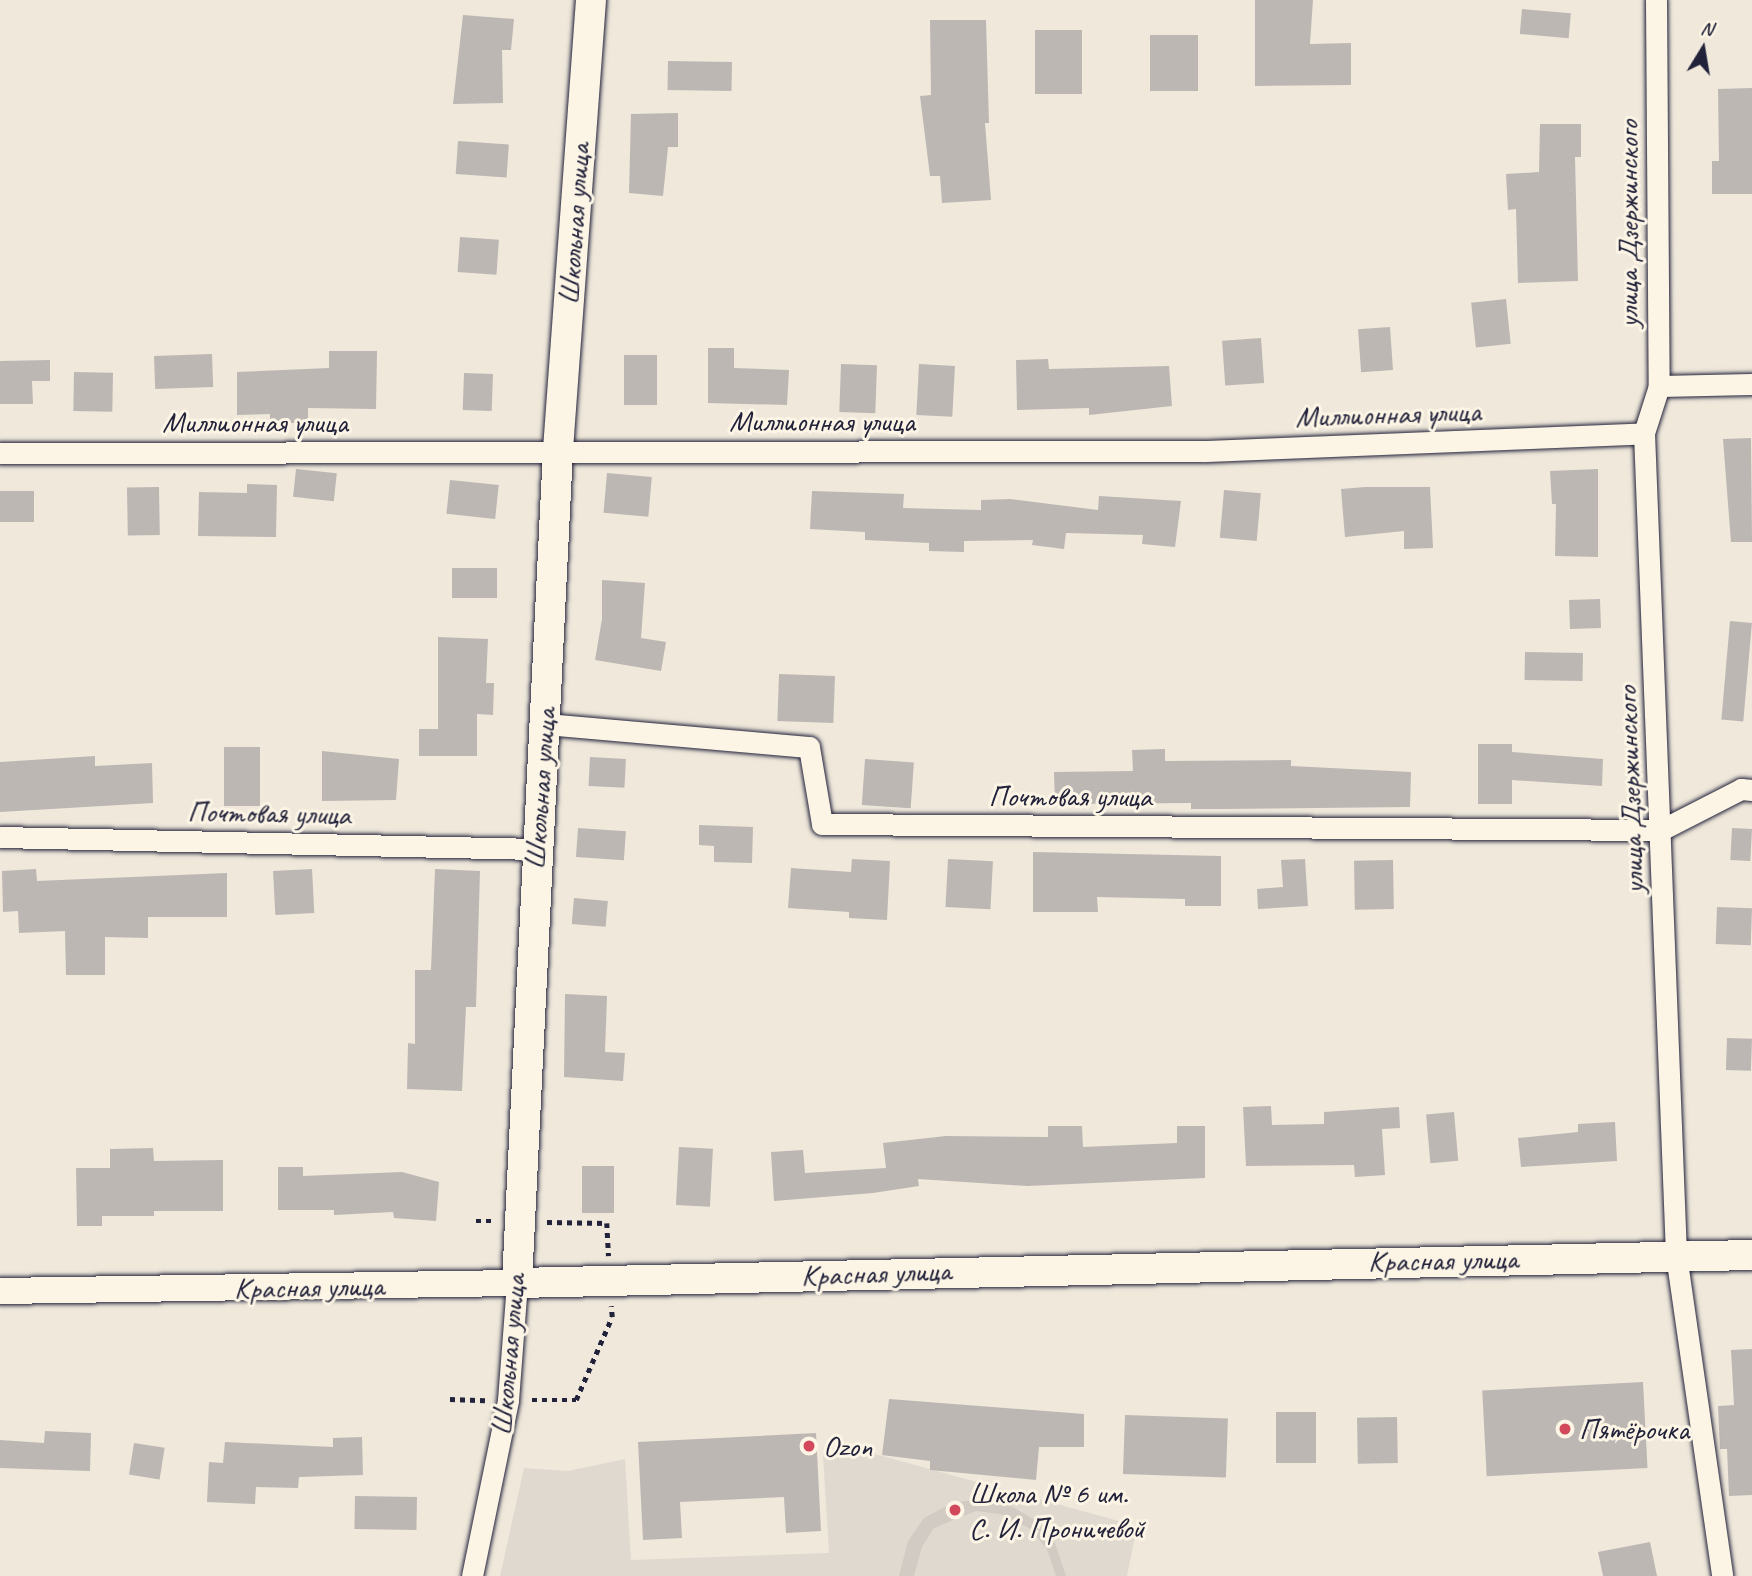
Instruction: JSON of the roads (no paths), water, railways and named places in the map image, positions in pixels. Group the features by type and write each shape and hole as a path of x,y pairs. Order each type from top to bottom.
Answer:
{"main road":[{"name":"Школьная улица","path":"517,1283 536,849 545,724 558,450 591,0"},
{"name":"Красная улица","path":"517,1283 1752,1255"}],"street":[{"name":"улица Дзержинского","path":"1656,0 1659,386 1644,433 1676,1255 1723,1576"},
{"path":"1659,386 1752,384"},
{"name":"Миллионная улица","path":"0,453 558,450 1205,452 1644,433"},
{"name":"Почтовая улица","path":"545,724 809,747 822,824 1661,830"},
{"path":"1661,830 1741,789 1752,790"},
{"name":"Почтовая улица","path":"0,837 536,849"},
{"name":"Красная улица","path":"0,1292 517,1283"},
{"name":"Школьная улица","path":"472,1576 508,1400 517,1283"}],"place":[{"name":"Пятёрочка","path":"1565,1429"},
{"name":"Ozon","path":"809,1446"},
{"name":"Школа № 6 им. С. И. Проничевой","path":"955,1510"}]}
